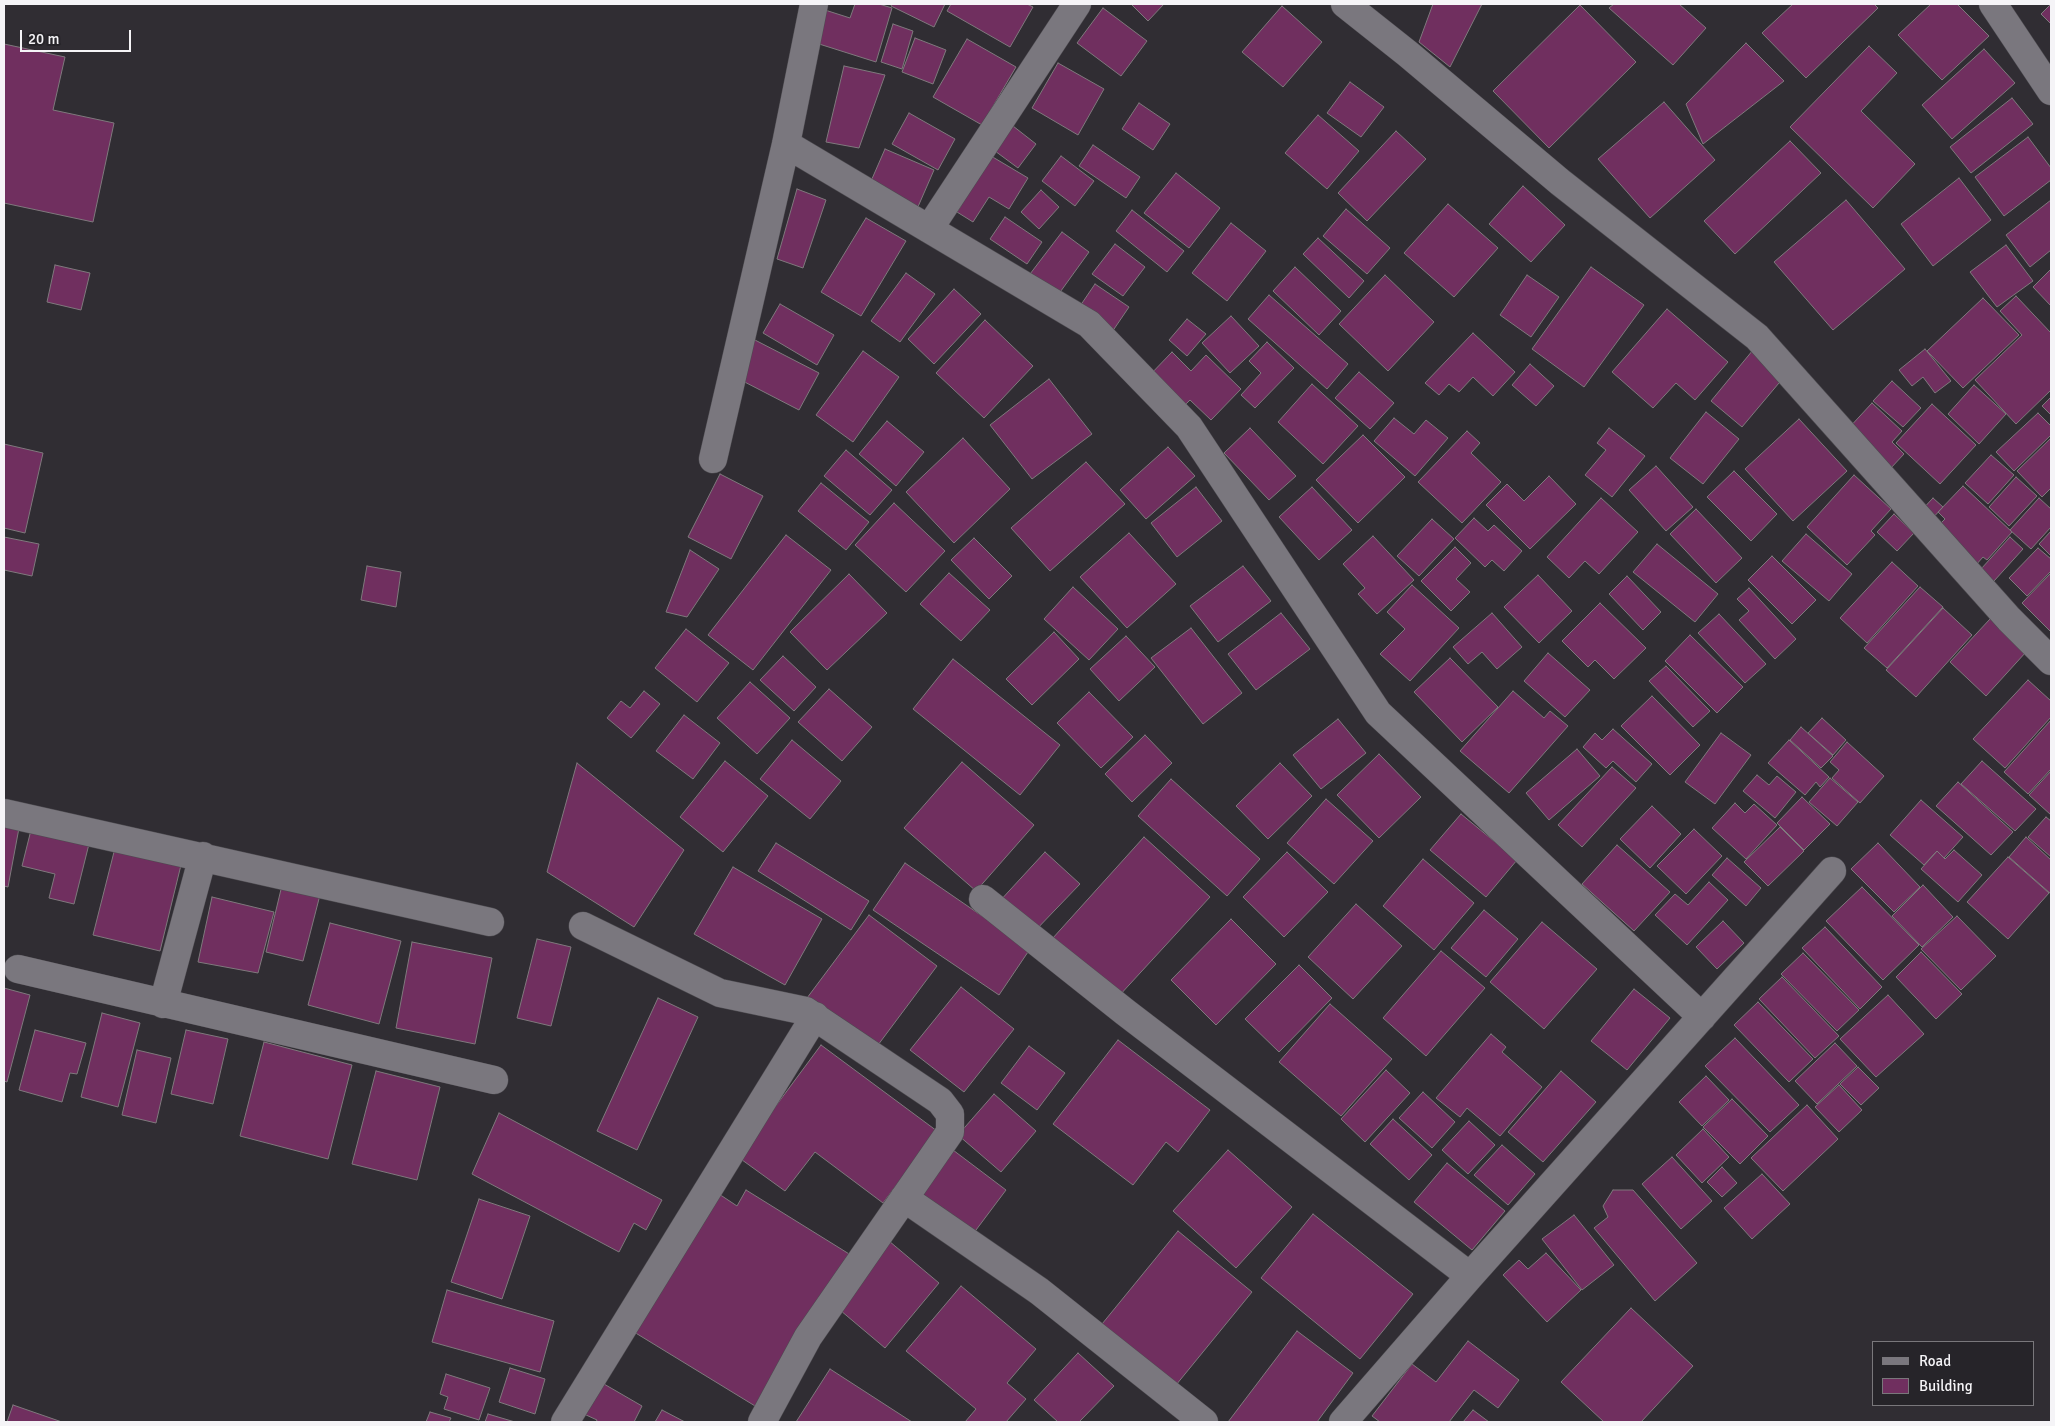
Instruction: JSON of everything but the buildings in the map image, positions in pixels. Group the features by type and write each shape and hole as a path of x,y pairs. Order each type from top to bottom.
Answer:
{"street":[{"path":"713,459 786,144 814,4"},
{"path":"929,229 1077,4"},
{"path":"1345,4 1408,54 1560,182 1757,337 2009,619 2051,661"},
{"path":"1993,4 2051,91"},
{"path":"786,144 1089,324 1189,427 1378,713 1702,1017"},
{"path":"4,813 203,856 490,922"},
{"path":"163,1004 203,856"},
{"path":"1343,1422 1470,1276 1832,871"},
{"path":"982,899 1125,1012 1470,1276"},
{"path":"583,926 720,993 791,1007 815,1016 940,1101 950,1114 950,1132 808,1337 762,1422"},
{"path":"18,969 494,1080"},
{"path":"565,1422 815,1016"},
{"path":"904,1198 1039,1291 1204,1422"}]}
